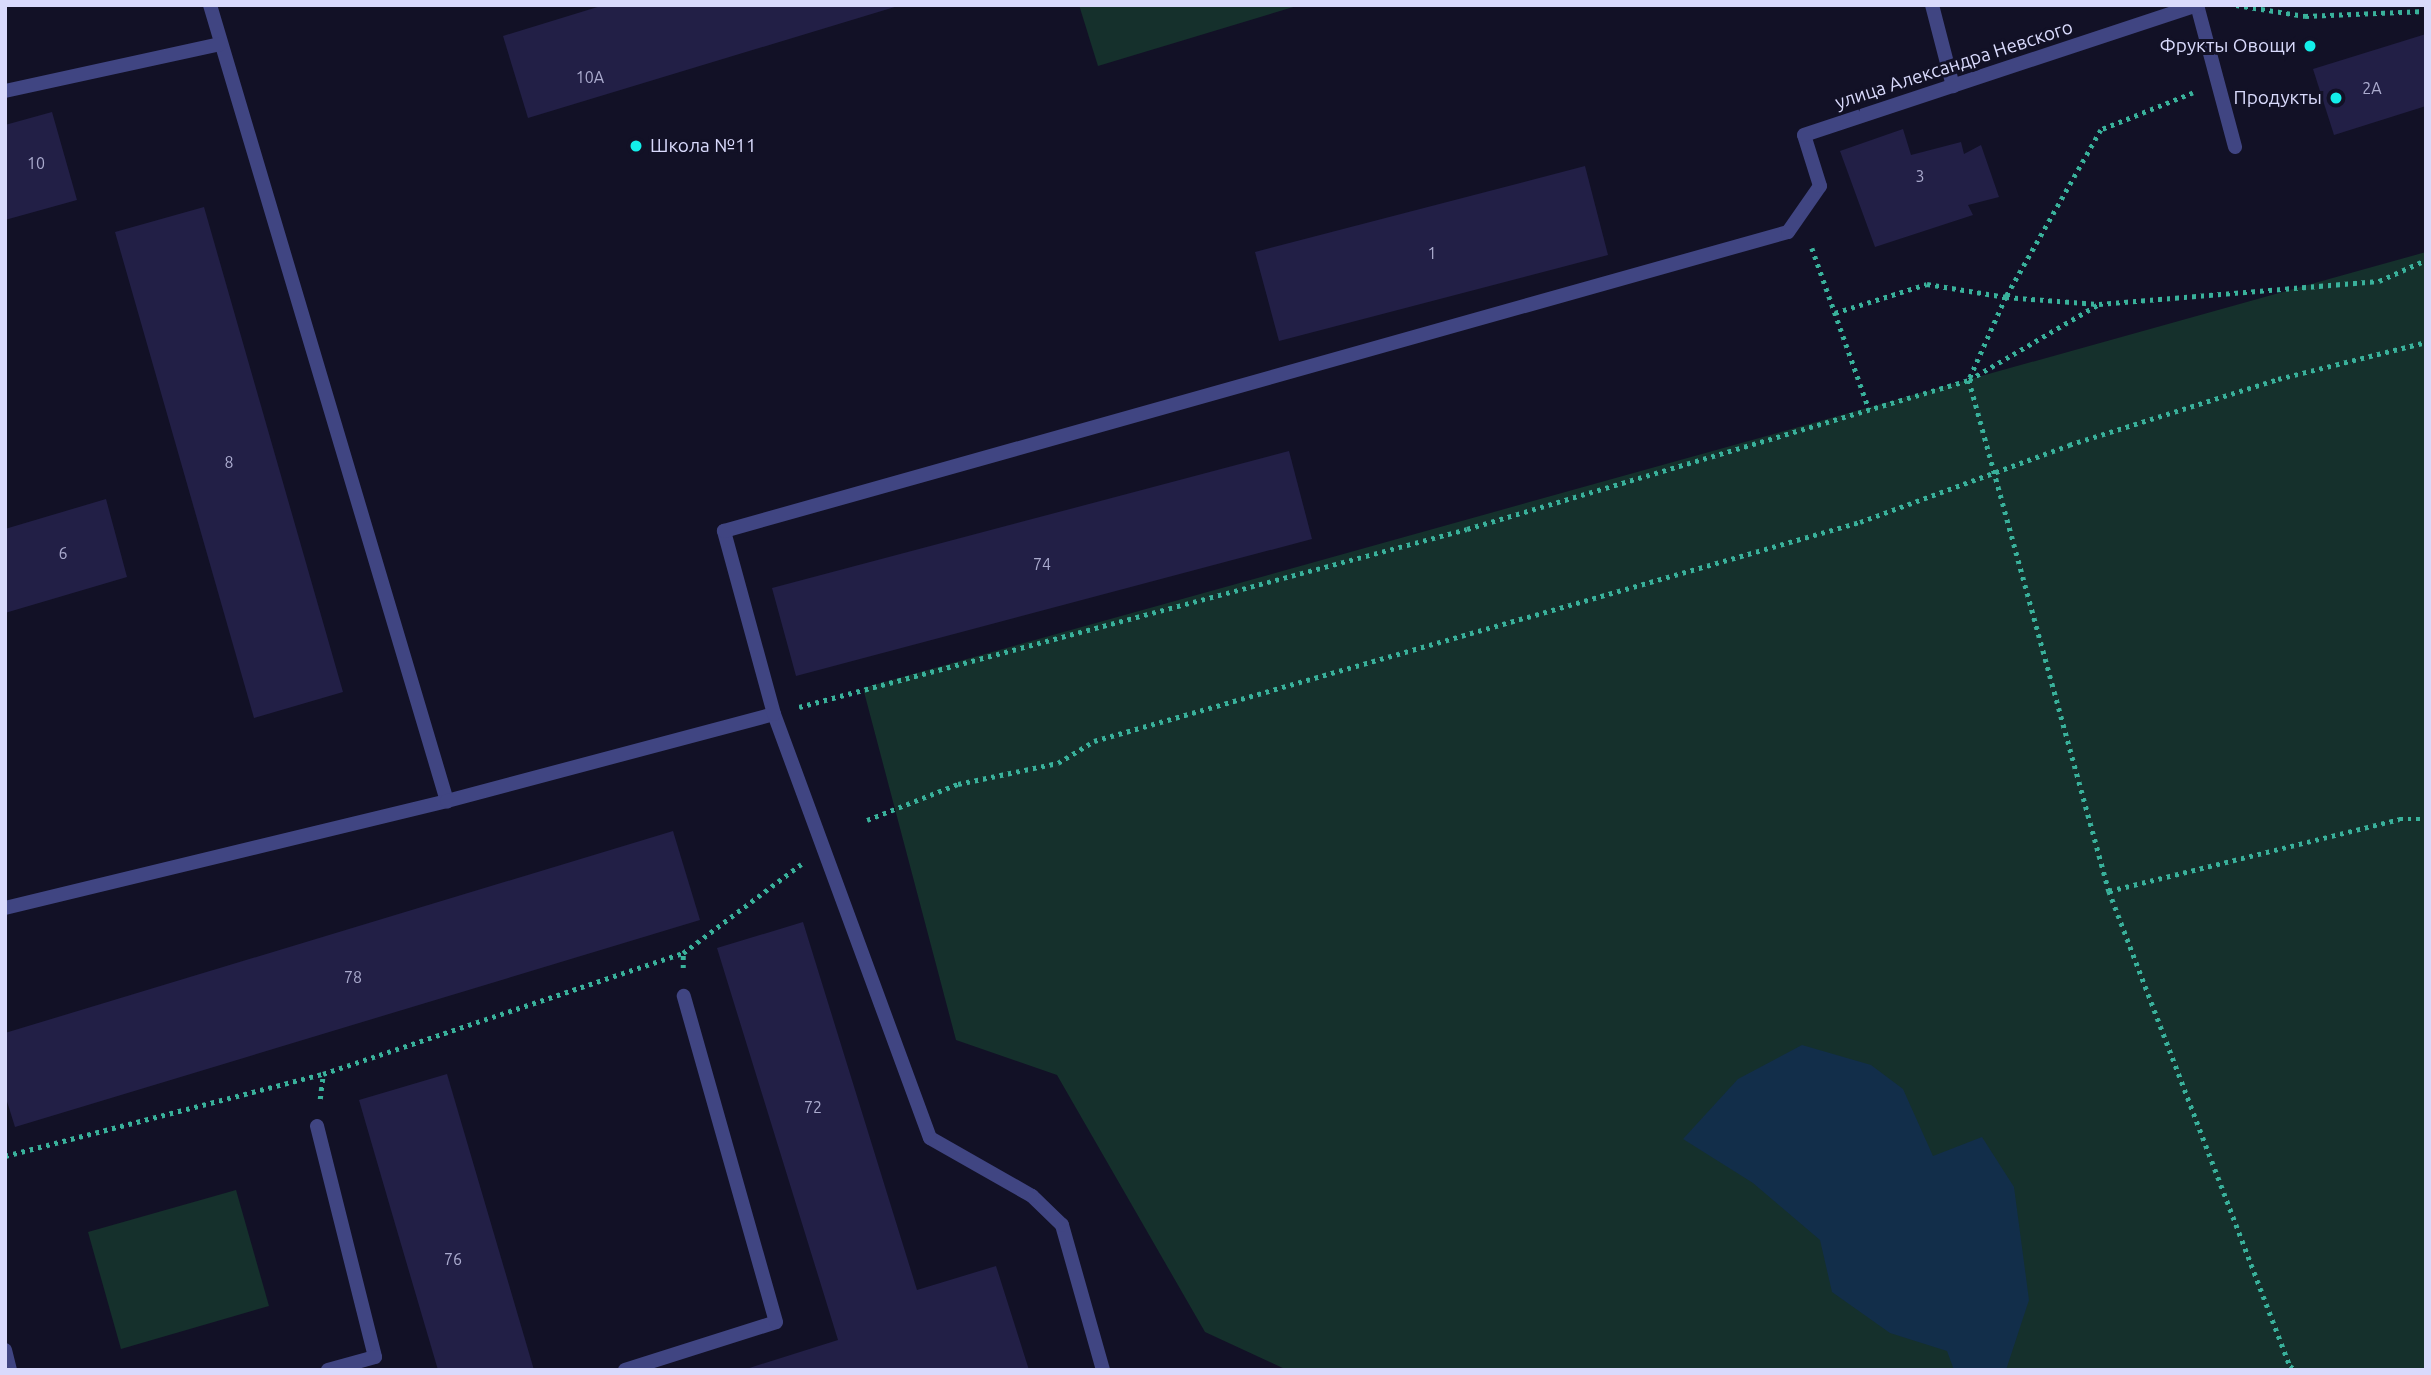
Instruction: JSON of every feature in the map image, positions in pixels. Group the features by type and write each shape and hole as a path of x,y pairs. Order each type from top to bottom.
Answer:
{"street":[{"path":"210,5 447,801"},
{"path":"1932,5 1953,86"},
{"path":"2197,5 2235,147"},
{"name":"улица Александра Невского","path":"1800,214 1820,186 1804,135 2197,5"},
{"path":"5,91 221,44"},
{"path":"1103,1370 1062,1225 1032,1196 930,1138 821,848 774,714 724,531 1788,232 1800,214"},
{"path":"5,908 447,801 774,714"},
{"path":"625,1370 776,1322 684,996"},
{"path":"317,1126 375,1357 328,1370"},
{"path":"5,1350 10,1370"}],"path":[{"path":"2236,5 2305,16 2426,11"},
{"path":"2218,83 2101,130 2006,297 1969,380 2109,891 2290,1368 2295,1370"},
{"path":"1800,214 1869,409"},
{"path":"1835,313 1927,284 2006,297 2099,304 2379,281 2426,260"},
{"path":"774,714 1467,529 1969,380 2099,304"},
{"path":"867,820 958,784 1058,763 1094,741 1860,522 1995,472 2278,379 2426,342"},
{"path":"2109,891 2399,819 2426,819"},
{"path":"5,1156 323,1074 683,953 821,848"},
{"path":"683,953 684,996"},
{"path":"317,1126 323,1074"}],"green space":[{"path":"1079,5 1300,5 1098,66"},
{"path":"2426,252 2426,1370 1287,1370 1205,1332 1057,1075 956,1040 863,688"},
{"path":"236,1190 269,1306 121,1349 88,1232"}],"water":[{"path":"1802,1045 1871,1065 1903,1089 1933,1156 1982,1137 2014,1187 2029,1300 2006,1370 1954,1370 1947,1351 1890,1333 1832,1292 1820,1240 1753,1183 1683,1139 1738,1079"}],"building":[{"path":"604,5 898,6 528,118 503,36"},
{"path":"2426,34 2426,106 2334,135 2313,69"},
{"path":"52,112 77,200 5,220 5,125"},
{"path":"1903,129 1911,155 1961,142 1964,154 1981,145 1999,197 1968,205 1973,215 1875,247 1840,151"},
{"path":"1585,166 1608,255 1279,341 1255,252"},
{"path":"204,207 343,692 254,718 115,232"},
{"path":"1289,451 1312,539 796,676 772,588"},
{"path":"106,499 127,577 5,613 5,529"},
{"path":"673,831 700,920 15,1127 5,1095 5,1033"},
{"path":"803,922 917,1290 996,1266 1029,1370 743,1370 838,1340 717,948"},
{"path":"447,1074 534,1370 438,1370 359,1100"}],"place":[{"name":"Фрукты Овощи","path":"2310,46"},
{"name":"Продукты","path":"2336,98"},
{"name":"Школа №11","path":"636,146"}]}
